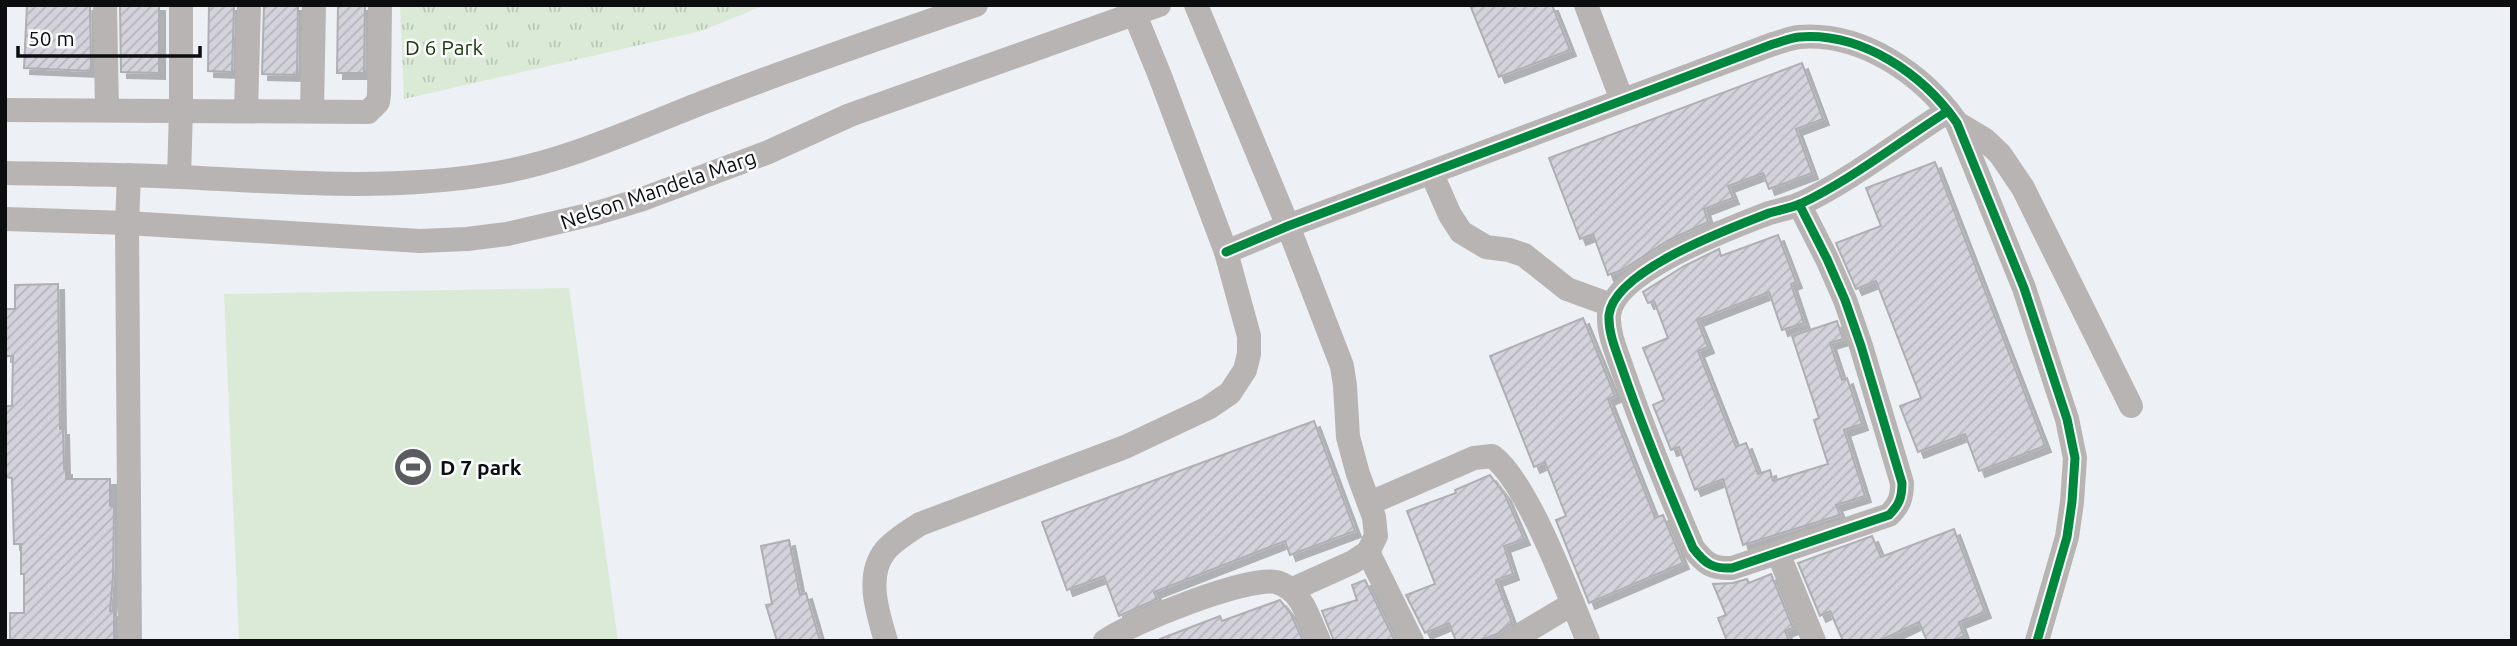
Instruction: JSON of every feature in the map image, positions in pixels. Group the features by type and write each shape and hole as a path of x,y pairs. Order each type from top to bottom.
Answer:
{"street":[{"path":"105,5 107,110"},
{"path":"178,177 181,5"},
{"path":"246,111 249,5"},
{"path":"312,111 314,5"},
{"path":"5,110 312,111 362,114 374,108 379,94 380,5"},
{"path":"5,173 129,175 337,184 451,180 495,174 579,150 800,65 976,5"},
{"name":"Nelson Mandela Marg","path":"5,219 127,223 420,241 467,239 545,227 640,200 766,153 850,115 1133,10 1159,5"},
{"path":"1196,5 1288,226 1342,366 1348,437 1374,517 1376,536 1368,552 1353,562 1291,590"},
{"path":"1586,5 1622,100"},
{"path":"886,641 876,608 876,571 884,553 895,541 920,524 1125,447 1208,408 1230,393 1245,370 1249,345 1226,252 1133,10"},
{"path":"1226,252 1288,226 1773,44 1798,37 1836,40 1892,61 1912,75 1952,117 1984,139 2000,154 2023,188 2130,406"},
{"path":"1799,204 1827,259 1861,346 1902,483 1902,495 1898,506 1889,515 1732,568 1716,569 1703,562 1693,548 1638,415 1611,334 1611,304 1622,289 1669,257 1701,240 1799,204 1952,117"},
{"path":"1952,117 2024,288 2067,419 2075,458 2067,537 2037,641"},
{"path":"1432,172 1450,215 1461,232 1486,247 1524,255 1567,289 1611,304"},
{"path":"129,175 127,223 130,641"},
{"path":"1370,503 1474,458 1492,456 1502,463 1512,477 1536,521 1588,641"},
{"path":"1368,552 1412,641"},
{"path":"1778,553 1814,641"},
{"path":"1105,641 1163,614 1244,586 1277,582 1291,590 1302,604 1319,641"},
{"path":"1510,641 1572,604"}],"green space":[{"name":"D 6 Park","path":"400,5 765,5 701,31 404,99"},
{"name":"D 7 park","path":"569,288 618,641 239,641 224,294"}],"building":[{"path":"27,5 90,5 91,71 24,68"},
{"path":"120,5 159,5 159,73 121,72"},
{"path":"209,5 234,5 232,72 208,71"},
{"path":"264,5 298,5 297,75 262,74"},
{"path":"338,5 365,5 364,73 337,73"},
{"path":"1470,5 1552,5 1570,50 1499,77"},
{"path":"1802,63 1823,119 1796,129 1812,173 1769,189 1763,173 1728,186 1733,198 1704,209 1708,222 1669,240 1622,270 1608,275 1593,234 1580,239 1549,158"},
{"path":"1935,162 2045,446 1979,471 1965,434 1918,452 1900,406 1921,398 1876,281 1856,289 1836,243 1881,226 1866,188"},
{"path":"1778,235 1796,282 1791,284 1804,323 1782,330 1769,292 1697,320 1708,347 1698,351 1736,447 1746,443 1758,474 1770,470 1773,481 1828,464 1814,420 1819,418 1792,336 1837,321 1843,339 1830,343 1842,380 1847,378 1862,424 1844,430 1865,496 1836,505 1840,515 1743,545 1723,479 1695,490 1679,447 1671,450 1653,405 1664,400 1643,348 1668,338 1654,301 1648,303 1643,292 1684,266 1719,249 1721,256"},
{"path":"58,284 60,429 63,429 64,469 66,479 110,479 110,506 114,506 110,611 114,611 114,641 10,641 10,613 24,613 24,574 21,574 21,544 14,544 12,478 6,477 5,406 12,406 13,356 5,356 5,309 15,309 15,285"},
{"path":"1583,318 1615,396 1608,399 1655,518 1663,515 1683,563 1589,603 1556,520 1566,516 1545,462 1534,467 1490,356"},
{"path":"1314,421 1355,531 1290,555 1285,541 1154,592 1157,599 1119,616 1104,576 1067,590 1042,522"},
{"path":"1490,475 1505,495 1524,539 1504,546 1513,574 1496,580 1512,623 1497,634 1478,641 1456,641 1449,623 1425,633 1406,595 1435,584 1407,511 1456,493 1455,490"},
{"path":"1954,529 1985,612 1959,622 1964,636 1953,641 1927,641 1919,622 1879,641 1843,641 1830,611 1820,616 1798,563 1872,536 1881,557"},
{"path":"789,540 800,595 806,593 820,641 777,641 766,605 772,604 761,546"},
{"path":"1771,574 1793,628 1785,631 1789,641 1727,641 1718,618 1726,615 1713,584 1747,579 1749,583"},
{"path":"1365,580 1395,641 1334,641 1322,611 1357,600 1352,585"},
{"path":"1280,600 1291,614 1303,641 1160,641 1220,616 1222,621"}],"cycle path":[{"path":"1226,252 1288,226 1773,44 1799,37 1822,37 1868,49 1909,73 1927,88 1957,123 2024,288 2067,419 2075,458 2072,502 2067,537 2037,641"},
{"path":"1799,204 1827,259 1845,300 1902,483 1901,497 1889,515 1732,568 1720,568 1706,562 1693,548 1648,438 1611,336 1609,315 1616,298 1631,282 1677,253 1729,229 1818,195 1856,173 1948,111"}],"place":[{"name":"D 7 park","path":"413,467"}]}
